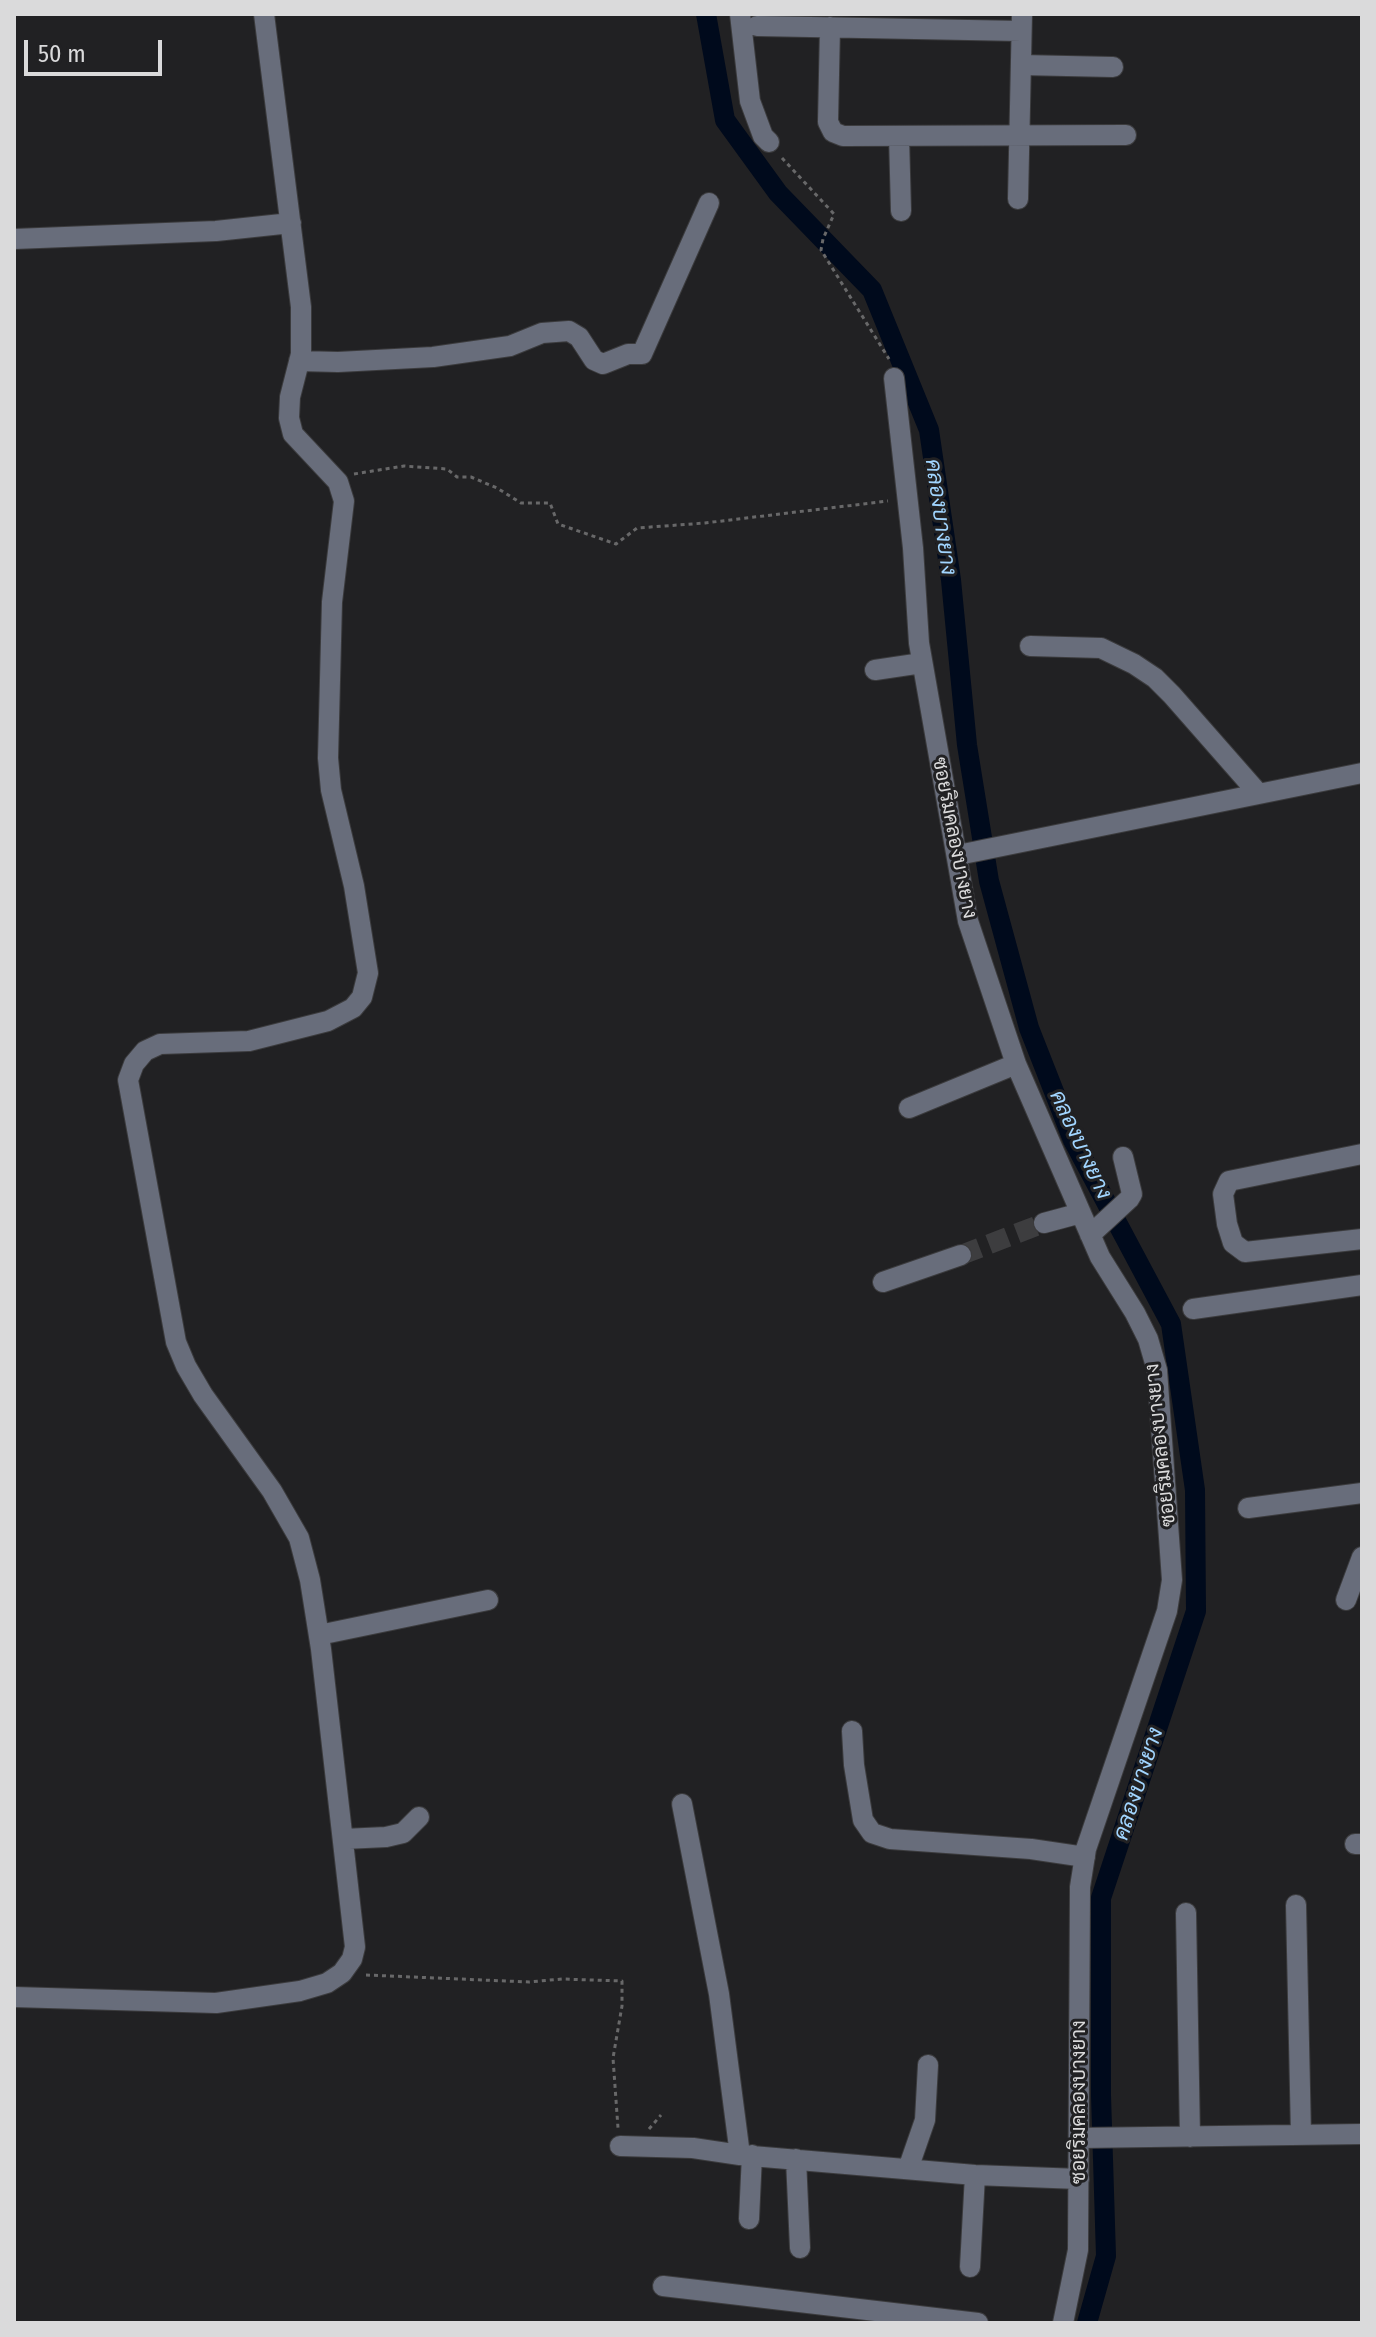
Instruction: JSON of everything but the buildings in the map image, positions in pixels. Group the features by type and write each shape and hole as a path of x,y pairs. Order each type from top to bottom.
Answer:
{"street":[{"path":"14,1997 216,2003 300,1991 327,1983 342,1973 352,1959 355,1936 319,1635 299,1538 272,1491 203,1395 176,1342 128,1080 134,1064 145,1051 160,1044 249,1041 328,1021 353,1008 362,997 368,973 345,845 331,790 328,758 332,602 344,501 338,482 293,434 289,418 290,397 299,361 301,307 264,14"},
{"path":"769,142 763,136 750,101 748,20 794,20 830,27 1022,23 1018,199"},
{"path":"830,27 828,122 833,132 843,136 1126,135"},
{"path":"1021,65 1113,67"},
{"path":"899,136 901,211"},
{"path":"299,361 447,356 510,346 542,333 569,331 579,337 594,360 603,364 628,354 642,354 709,203"},
{"path":"14,239 216,231 291,223"},
{"name":"ซอยริมคลองบางยาง","path":"894,378 922,663 963,854 968,921 1016,1064 1081,1213 1098,1228 1100,1257 1135,1313 1148,1339 1157,1370 1172,1580 1167,1611 1085,1857 1080,1887 1089,2138 1079,2179 1078,2250 1063,2323"},
{"path":"1030,646 1101,648 1134,664 1155,678 1172,695 1258,793"},
{"path":"875,670 922,663"},
{"path":"963,854 1362,773"},
{"path":"909,1108 1016,1064"},
{"path":"1362,1154 1229,1181 1223,1194 1233,1243 1245,1252 1362,1239"},
{"path":"1098,1228 1129,1199 1132,1188 1123,1157"},
{"path":"1044,1223 1081,1213"},
{"path":"883,1282 961,1255"},
{"path":"1193,1309 1362,1285"},
{"path":"1248,1508 1362,1493"},
{"path":"1346,1600 1362,1557"},
{"path":"319,1635 488,1600"},
{"path":"852,1731 863,1820 872,1833 890,1839 1031,1849 1085,1857"},
{"path":"682,1804 746,2155 749,2219"},
{"path":"344,1839 403,1833 419,1817"},
{"path":"1296,1905 1301,2135"},
{"path":"1186,1913 1190,2137"},
{"path":"908,2169 925,2120 928,2065"},
{"path":"1089,2138 1362,2134"},
{"path":"620,2146 693,2148 975,2175 1079,2179"},
{"path":"796,2159 800,2248"},
{"path":"970,2267 975,2175"},
{"path":"663,2286 978,2323"}],"path":[{"path":"769,142 834,214 821,250 887,352 894,378"},
{"path":"338,482 361,471 404,466 447,469 457,477 471,477 497,488 521,503 550,503 558,524 616,544 637,528 705,523 908,498"},
{"path":"342,1973 529,1982 562,1979 622,1981 622,2006 613,2058 620,2146"}],"waterway":[{"name":"คลองบางยาง","path":"706,14 725,120 778,193 872,290 929,430 951,580 967,745 989,881 1029,1028 1073,1140 1171,1324 1195,1490 1196,1611 1101,1898 1101,2095 1106,2256 1087,2323"}],"tunnel":[{"path":"961,1255 1044,1223"}]}
